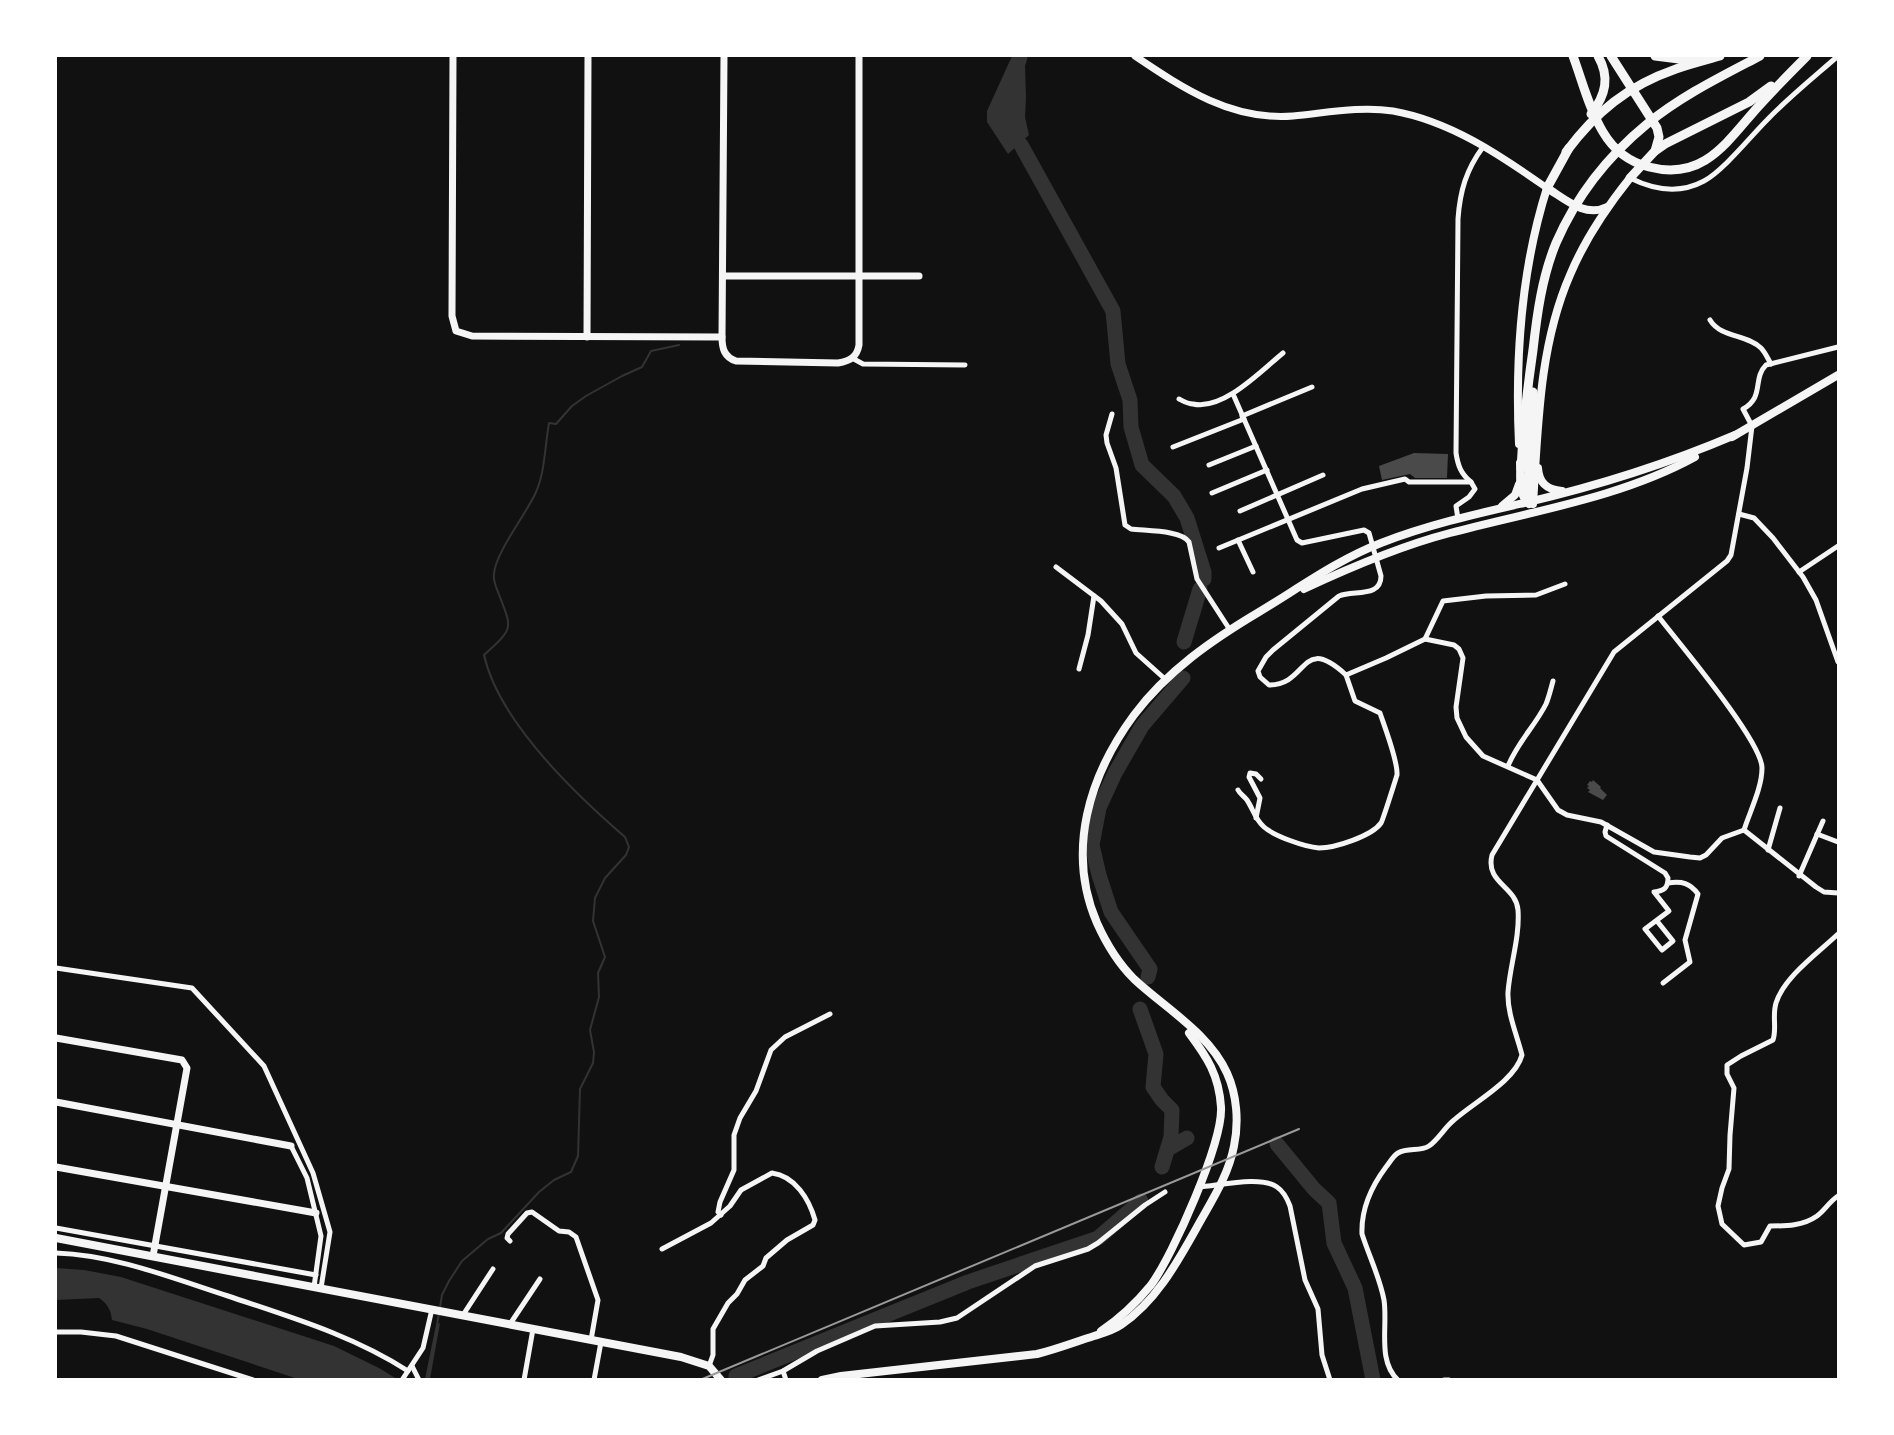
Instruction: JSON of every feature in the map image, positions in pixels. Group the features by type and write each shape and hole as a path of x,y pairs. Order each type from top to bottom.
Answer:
{"highway":[{"path":"1573,56 1602,131 1615,148 1634,161 1669,170 1692,166 1722,149 1807,56"},
{"path":"1547,188 1566,152 1604,94 1605,75 1598,56"},
{"path":"1611,56 1657,128 1659,137 1655,151"},
{"path":"1654,56 1679,59 1700,56"},
{"path":"1566,152 1613,101 1677,69 1720,56"},
{"path":"1521,468 1526,400 1543,286 1556,245 1575,207 1600,171 1648,123 1692,93 1760,56"},
{"path":"1630,178 1655,151 1665,144 1749,102 1807,56"},
{"path":"1530,505 1536,326"}],"main road":[{"path":"1530,505 1543,376 1552,329 1569,276 1587,240 1607,207 1630,178"},
{"path":"1530,505 1521,494 1518,403 1521,316 1531,247 1547,188 1581,208 1592,211 1607,207"},
{"path":"822,1380 1037,1354 1111,1332 1144,1306 1161,1287 1220,1186 1234,1146 1236,1108 1228,1075 1217,1056 1205,1042 1132,977 1107,942 1091,908 1083,870 1082,849 1088,803 1105,762 1113,745 1134,716 1166,679 1194,654 1230,630 1333,566 1374,546 1408,533 1497,508 1562,504 1622,488 1661,474 1752,426 1839,375"},
{"path":"1274,603 1377,558 1441,536 1517,516 1530,505 1572,490 1658,466 1735,435"},
{"path":"1538,443 1540,480 1553,490 1572,490"},
{"path":"1497,508 1513,498 1520,481"},
{"path":"1092,1337 1129,1309 1151,1285 1169,1254 1216,1139 1221,1116 1218,1082 1210,1061 1178,1018"},
{"path":"56,1238 681,1357 709,1366 721,1380"}],"street":[{"path":"453,56 453,327 460,334 472,336 722,337"},
{"path":"587,337 588,56"},
{"path":"724,56 722,345 726,356 736,361 838,363 856,355 859,345 859,56"},
{"path":"1136,56 1200,97 1244,113 1290,116 1362,110 1392,111 1436,122 1483,147 1547,188"},
{"path":"1630,178 1653,188 1665,189 1678,189 1703,182 1724,165 1791,96 1838,56"},
{"path":"1458,519 1456,506 1469,497 1475,489 1471,482 1463,476 1458,466 1456,453 1459,202 1464,180 1472,161 1483,147"},
{"path":"723,276 919,276"},
{"path":"1710,320 1714,327 1750,341 1761,348 1771,364"},
{"path":"1398,1380 1388,1369 1384,1300 1362,1234 1368,1197 1376,1181 1394,1156 1410,1149 1424,1149 1431,1145 1453,1120 1514,1071 1522,1054 1509,1008 1508,992 1518,912 1516,901 1494,876 1490,864 1492,855 1614,652 1727,561 1734,545 1752,426 1743,409 1752,404 1755,399 1761,370 1771,364 1839,348"},
{"path":"1179,399 1193,405 1205,405 1233,394 1283,353"},
{"path":"852,358 863,364 965,365"},
{"path":"1173,447 1312,387"},
{"path":"1233,394 1297,540 1302,543 1364,530 1369,533 1374,546 1381,581 1377,588 1366,593 1339,596 1266,657 1258,671 1260,677 1269,685 1282,683 1292,678 1309,660 1316,657 1332,663 1346,675 1355,701 1380,713 1392,750 1397,777 1381,823 1356,839 1317,848 1300,844 1267,830 1256,818 1247,800 1238,790"},
{"path":"1112,414 1106,435 1116,468 1125,525 1131,529 1173,534 1186,538 1189,542 1197,579 1230,630"},
{"path":"1209,465 1256,446"},
{"path":"1212,493 1267,470"},
{"path":"1240,511 1323,475"},
{"path":"1220,548 1362,489 1405,479 1409,482 1471,482"},
{"path":"1739,514 1754,518 1799,572 1816,600 1839,662"},
{"path":"1238,540 1253,572"},
{"path":"1799,572 1839,546"},
{"path":"1056,567 1094,596 1122,624 1136,653 1166,679"},
{"path":"1425,639 1443,601 1486,596 1536,595 1565,584"},
{"path":"1079,669 1088,635 1094,596"},
{"path":"1658,616 1758,751 1762,767 1760,782 1744,830"},
{"path":"1346,675 1425,639 1454,645 1459,649 1463,658 1456,707 1460,726 1470,744 1483,756 1537,780 1558,810 1567,815 1607,825 1654,852 1700,858 1706,855 1722,838 1744,830"},
{"path":"1508,766 1514,751 1546,703 1553,681"},
{"path":"1256,818 1260,798 1249,777 1250,773 1256,774 1261,779"},
{"path":"1768,850 1780,808"},
{"path":"1799,876 1823,820"},
{"path":"1607,825 1606,836 1665,873 1668,878 1668,883 1662,891 1654,892 1669,911 1645,930 1662,950 1673,941 1657,921"},
{"path":"1744,830 1799,876 1824,892 1839,892"},
{"path":"1817,834 1839,842"},
{"path":"1663,983 1690,962 1685,940 1698,894 1692,885 1668,883"},
{"path":"1839,934 1781,990 1775,1004 1773,1019 1776,1032 1773,1040 1728,1065 1727,1074 1734,1088 1729,1169 1718,1206 1722,1224 1744,1245 1761,1242 1770,1226 1799,1224 1818,1215 1829,1202 1839,1196"},
{"path":"56,968 192,988 264,1066 313,1173 330,1232 318,1288"},
{"path":"721,1215 718,1212 720,1202 734,1170 734,1135 740,1118 756,1091 771,1050 785,1037 830,1014"},
{"path":"56,1038 182,1060 187,1068 153,1256"},
{"path":"56,1102 291,1146 307,1178 321,1236 316,1275 318,1288"},
{"path":"56,1167 316,1213"},
{"path":"662,1249 711,1223 730,1206 741,1190 772,1173 789,1178 796,1184 812,1208 815,1220 813,1225 796,1234 766,1258 763,1266 745,1280 737,1294 728,1303 713,1329 712,1355 709,1366"},
{"path":"1199,1184 1220,1186 1263,1182 1278,1187 1286,1197 1290,1206 1305,1280 1318,1310 1322,1355 1330,1380"},
{"path":"758,1380 783,1371 817,1351 876,1326 940,1322 957,1318 1035,1266 1088,1249 1098,1243 1165,1192"},
{"path":"510,1241 507,1238 508,1234 528,1213 532,1212 559,1231 569,1232 576,1237 598,1299 591,1340"},
{"path":"56,1228 316,1275"},
{"path":"56,1252 112,1260 311,1324 369,1348 419,1380"},
{"path":"464,1315 493,1269"},
{"path":"510,1324 540,1279"},
{"path":"407,1373 425,1343 437,1310"},
{"path":"524,1380 533,1329"},
{"path":"56,1332 116,1336 253,1380"},
{"path":"594,1380 601,1342"},
{"path":"783,1371 786,1380"},
{"path":"1444,1380 1449,1380"}],"shaded area":[{"path":"1012,56 1028,56 1025,66 1025,117 1029,135 1008,154 987,122 987,111"},
{"path":"56,1268 84,1270 121,1277 334,1346 397,1379 298,1379 147,1329 112,1320 108,1307 99,1298 56,1300"},
{"path":"440,1323 430,1379 425,1379 436,1325"}],"building":[{"path":"1414,453 1448,454 1447,478 1415,478 1410,474 1382,480 1379,466"},
{"path":"1593,780 1607,795 1603,800 1588,792 1590,790 1587,785"}],"waterway":[{"path":"1021,145 1113,311 1118,364 1130,400 1131,427 1142,465 1174,496 1187,518 1204,572 1204,579"},
{"path":"437,1325 442,1295 462,1261 488,1239 501,1233 539,1192 554,1180 571,1172 578,1156 580,1089 593,1063 594,1052 590,1030 599,997 598,973 605,957 593,921 595,898 605,878 626,855 629,847 625,837 541,755 505,706 492,680 484,655 501,639 508,627 506,614 494,581 496,565 505,544 532,501 539,484 549,423 556,424 572,406 586,396 642,367 651,351 679,345"},
{"path":"1184,642 1200,589"},
{"path":"1148,977 1150,969 1111,912 1092,845 1099,808 1115,773 1142,726 1183,678"},
{"path":"1140,1009 1156,1054 1153,1087 1172,1110 1171,1137 1162,1167"},
{"path":"1168,1149 1187,1138"},
{"path":"1277,1144 1314,1189 1329,1203 1334,1243 1355,1288 1373,1380"},
{"path":"736,1376 968,1282 1098,1238 1141,1201"}],"railway":[{"path":"700,1380 1299,1129"}]}
